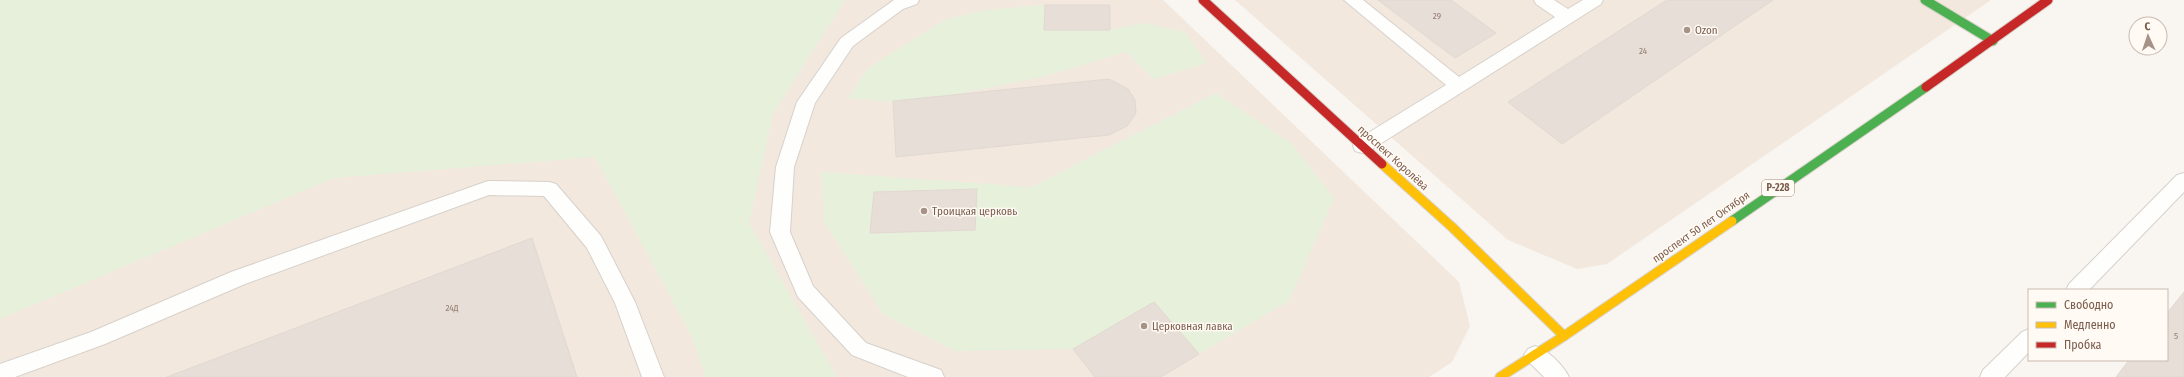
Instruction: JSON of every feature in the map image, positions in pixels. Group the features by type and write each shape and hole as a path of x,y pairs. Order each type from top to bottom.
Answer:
{"main road":[{"name":"проспект Королёва","path":"1202,0 1452,227 1564,336"},
{"path":"1925,0 1992,41"},
{"name":"проспект 50 лет Октября","path":"1500,377 1564,336 1992,41 2048,0"}],"lane":[{"path":"1352,0 1459,86"},
{"path":"1542,0 1567,18"},
{"path":"1362,146 1595,0"},
{"path":"902,2 847,42 806,102 785,167 780,232 805,291 859,349 933,377"},
{"path":"2077,289 2184,180"},
{"path":"0,374 98,338 238,278 488,188 549,189 594,242 625,302 652,377"},
{"path":"1991,377 2028,339"},
{"path":"1535,355 1558,377"}],"shaded area":[{"path":"0,0 1163,0 1459,282 1470,326 1452,362 1429,377 0,377"},
{"path":"1235,0 1991,0 1607,264 1577,269 1508,240"}],"green space":[{"path":"0,0 845,0 773,114 749,223 837,377 706,377 691,335 595,157 334,178 0,319"},
{"path":"1045,5 1044,30 1110,30 1144,23 1185,32 1207,63 1154,79 1126,52 1042,77 966,92 932,106 848,98 868,68 946,19 986,10"},
{"path":"1216,93 1292,144 1334,198 1289,301 1199,354 1154,302 1073,349 955,351 884,315 825,224 821,172 1031,187"}],"building":[{"path":"1378,0 1451,0 1496,33 1455,58"},
{"path":"1667,0 1773,0 1562,144 1508,102"},
{"path":"1045,5 1110,5 1110,30 1044,30"},
{"path":"1109,79 1128,89 1135,100 1136,113 1127,126 1109,135 896,157 893,101"},
{"name":"Троицкая церковь","path":"977,189 975,230 870,233 874,192"},
{"path":"532,238 577,377 167,377"},
{"path":"2184,292 2184,377 2116,377 2128,361 2168,361 2168,312"},
{"name":"Церковная лавка","path":"1154,302 1199,354 1161,377 1095,377 1073,349"}],"traffic: fast":[{"path":"1925,0 1993,41"},
{"path":"1732,221 1926,87"}],"traffic: slow":[{"path":"1382,164 1452,227 1564,336"},
{"path":"1500,377 1564,336 1732,221"}],"traffic: jam":[{"path":"1203,0 1382,164"},
{"path":"1926,87 2048,0"}],"place":[{"name":"Ozon","path":"1687,30"},
{"name":"Троицкая церковь","path":"924,211"},
{"name":"Церковная лавка","path":"1144,326"}]}
